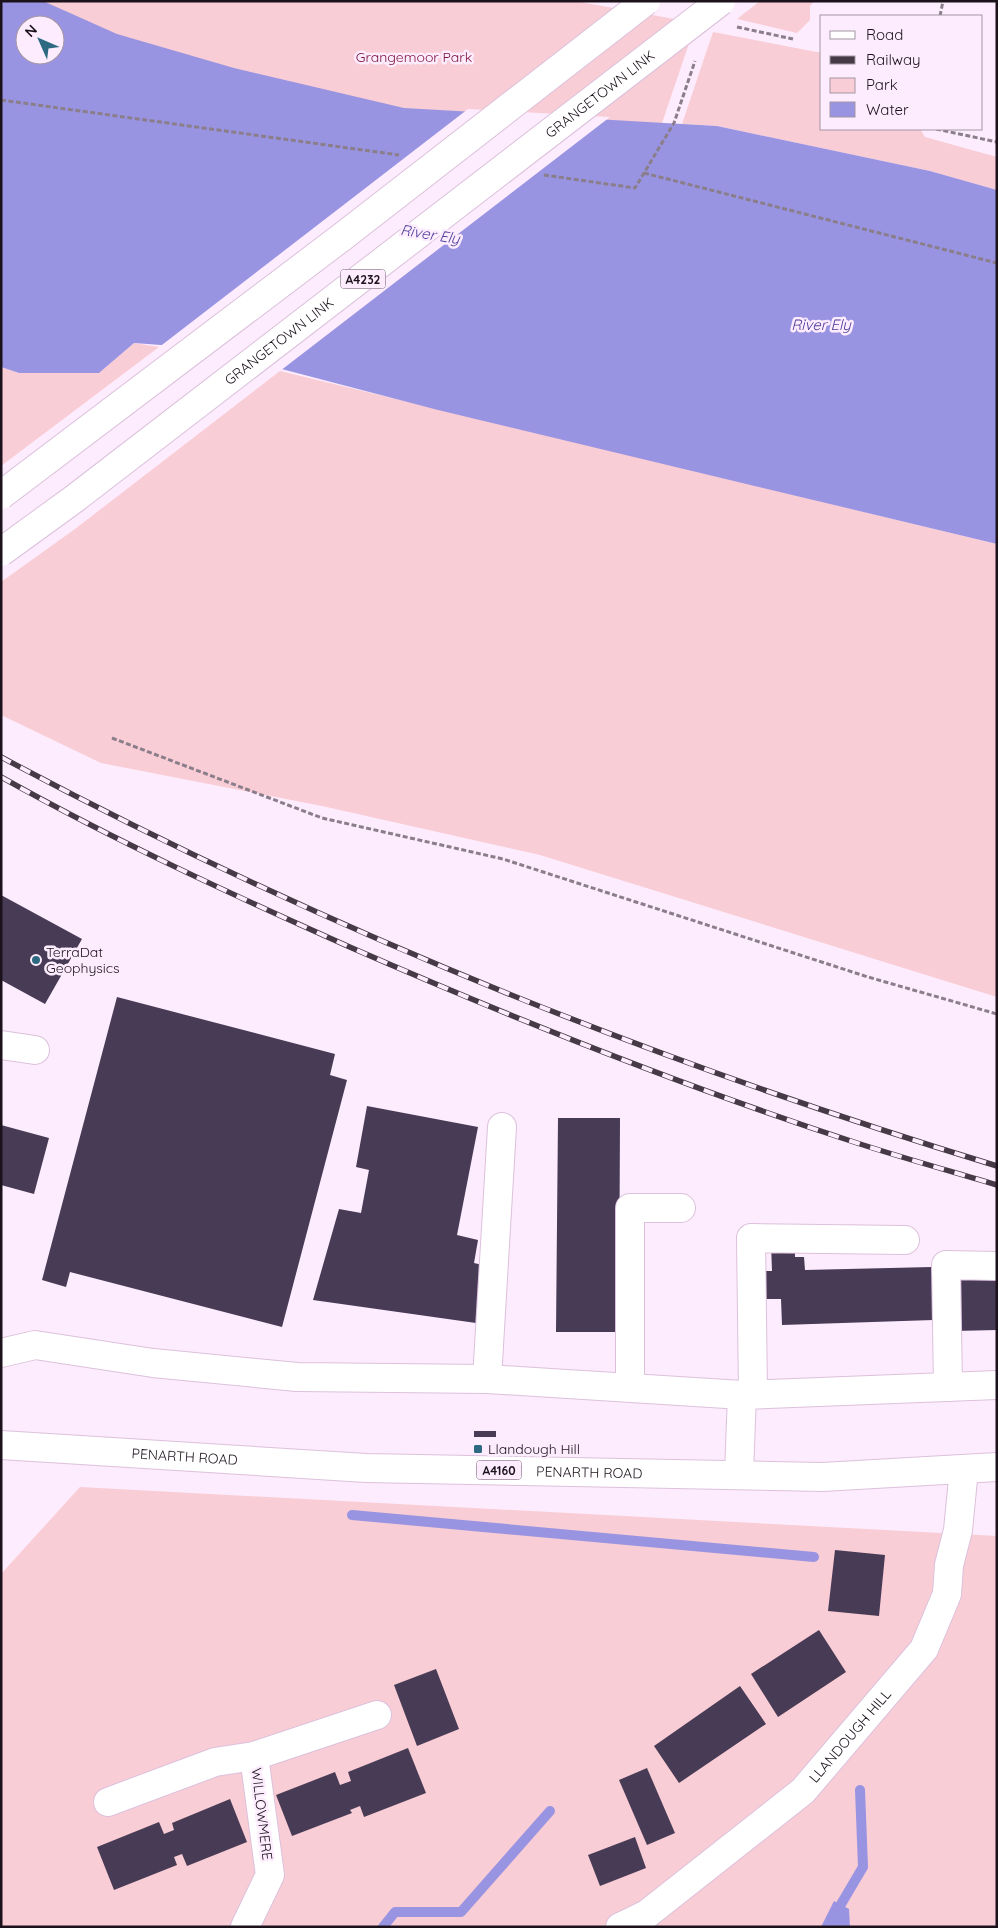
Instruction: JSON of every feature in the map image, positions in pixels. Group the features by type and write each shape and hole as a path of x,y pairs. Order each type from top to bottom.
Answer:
{"main road":[{"path":"1,495 295,273 646,1"},
{"name":"GRANGETOWN LINK","path":"1,552 74,500 721,1"},
{"path":"1,1045 35,1050"},
{"path":"487,1379 502,1127"},
{"path":"630,1388 630,1208 682,1208"},
{"path":"739,1474 748,1394 751,1238 905,1240"},
{"path":"948,1387 946,1266 997,1266"},
{"path":"1,1353 35,1345 153,1364 297,1377 487,1379 748,1394 997,1385"},
{"name":"PENARTH ROAD","path":"1,1445 366,1468 822,1477 997,1467"},
{"name":"LLANDOUGH HILL","path":"620,1927 647,1914 803,1791 924,1649 947,1594 949,1565 958,1530 964,1469"},
{"name":"WILLOWMERE","path":"108,1802 215,1762 254,1756 377,1714"},
{"name":"WILLOWMERE","path":"245,1927 270,1875 254,1756"}],"path":[{"path":"940,15 943,1"},
{"path":"538,174 636,188 674,123 696,58"},
{"path":"1,100 401,155"},
{"path":"941,130 997,142"},
{"path":"644,173 997,262"},
{"path":"112,738 322,818 503,859 868,977 997,1014"}],"green space":[{"name":"Grangemoor Park","path":"1,1 575,1 696,23 662,123 441,120 142,58 65,27 65,15 36,15"},
{"path":"760,1 814,1 810,6 810,20 797,33 737,19"},
{"path":"713,32 820,53 820,130 921,130 925,137 997,157 997,190 930,171 717,126 682,124"},
{"path":"134,343 159,347 1,466 1,367 19,373 99,373"},
{"path":"280,371 997,544 997,997 540,855 322,806 101,763 1,715 1,582 75,529"},
{"path":"80,1487 997,1536 997,1927 1,1927 1,1574"}],"water":[{"name":"River Ely","path":"1,1 43,1 117,34 234,68 404,108 717,126 930,171 997,190 997,544 438,410 201,348 134,343 99,373 19,373 1,367"},
{"path":"834,1901 849,1909 850,1927 821,1927"}],"pier":[{"path":"468,109 610,117 280,371 200,351 158,348"}],"building":[{"name":"TerraDat Geophysics","path":"1,895 82,939 45,1004 1,980"},
{"path":"117,997 335,1054 330,1075 347,1080 282,1327 70,1272 66,1287 42,1280"},
{"path":"367,1106 478,1127 457,1235 478,1240 474,1263 487,1266 476,1323 313,1300 339,1209 361,1213 369,1170 356,1167"},
{"path":"558,1118 620,1118 619,1332 556,1332"},
{"path":"1,1125 49,1138 34,1194 1,1185"},
{"path":"771,1244 795,1244 795,1257 804,1257 805,1270 932,1267 933,1320 782,1325 781,1299 762,1299 761,1271 772,1271"},
{"path":"997,1269 997,1330 954,1331 952,1271"},
{"path":"474,1431 496,1431 496,1437 474,1437"},
{"path":"835,1550 885,1555 879,1616 828,1611"},
{"path":"819,1630 846,1672 778,1717 751,1674"},
{"path":"436,1669 459,1729 417,1746 394,1685"},
{"path":"740,1686 766,1724 679,1783 654,1746"},
{"path":"408,1748 426,1793 364,1817 360,1806 350,1810 352,1813 292,1836 276,1795 335,1772 340,1785 351,1781 348,1772"},
{"path":"647,1768 675,1833 647,1845 619,1780"},
{"path":"230,1799 247,1842 187,1866 182,1854 174,1857 177,1865 114,1890 97,1847 159,1822 164,1834 174,1830 172,1823"},
{"path":"635,1837 646,1868 600,1886 588,1855"}],"waterway":[{"path":"352,1515 814,1557"},
{"path":"832,1927 834,1916 863,1867 860,1790"},
{"path":"383,1927 395,1912 461,1912 550,1811"}],"railway":[{"path":"1,757 121,819 242,878 489,986 741,1082 997,1166"},
{"path":"1,777 87,823 219,887 352,948 476,1001 602,1052 729,1099 857,1143 997,1185"}],"place":[{"name":"TerraDat Geophysics","path":"36,960"},
{"name":"Llandough Hill","path":"478,1449"}]}
